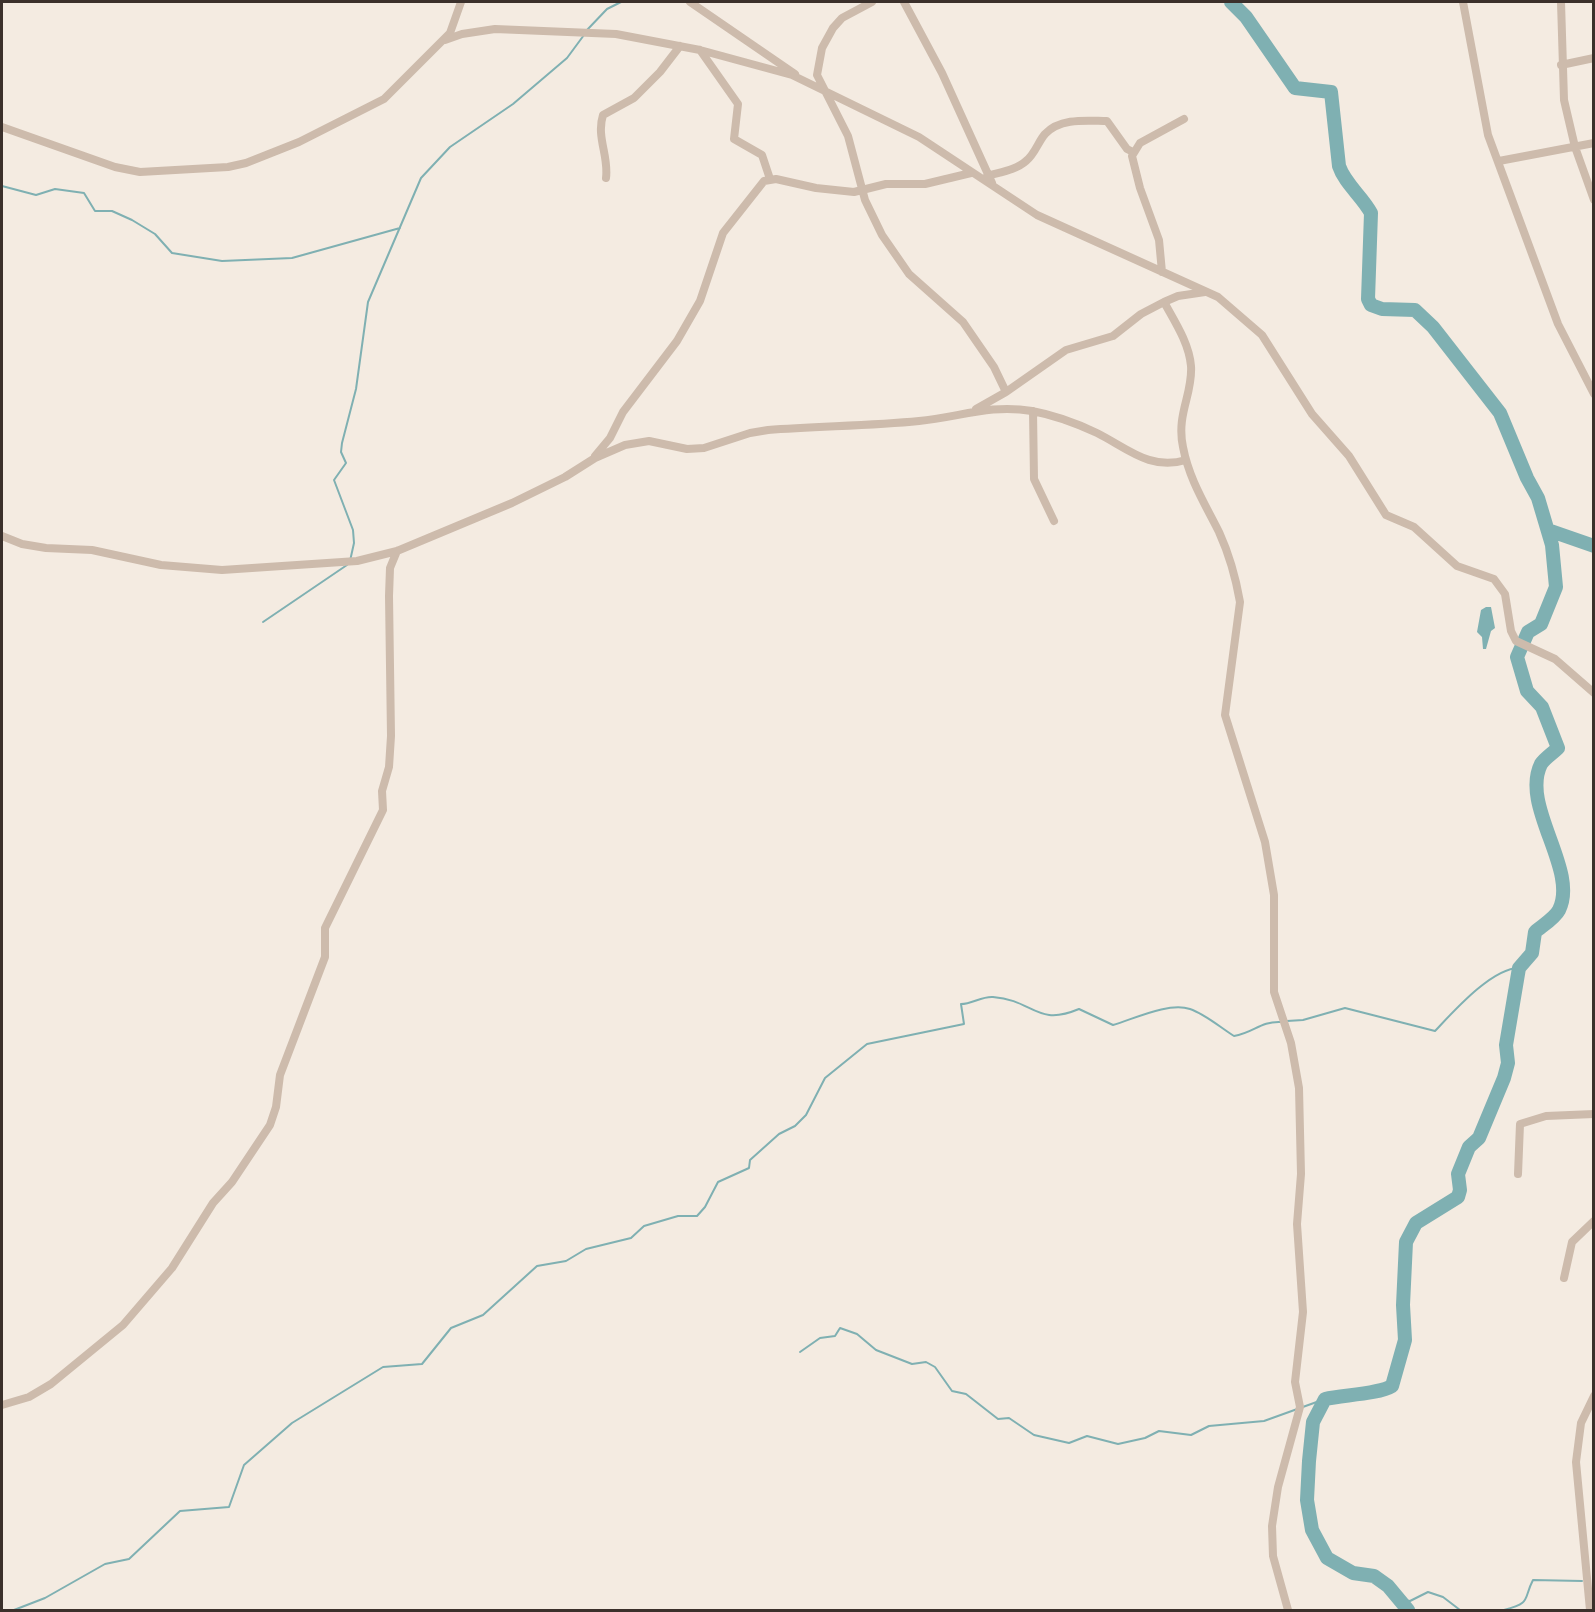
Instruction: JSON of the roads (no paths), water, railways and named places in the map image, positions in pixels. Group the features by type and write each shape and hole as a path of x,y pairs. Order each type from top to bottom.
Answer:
{"street":[{"path":"2,127 115,167 141,172 228,167 282,150 374,106 445,40 454,26 461,2"},
{"path":"690,2 803,79 920,137 1037,215 1206,292 1229,305 1262,335 1312,414 1349,456 1386,514 1413,527 1457,566 1494,579 1505,594 1511,631 1516,640 1555,659 1593,693"},
{"path":"872,2 842,18 826,38 817,75 852,146 862,190 873,220 898,261 918,283 946,304 963,322 994,367 1006,392"},
{"path":"904,2 942,73 987,176 994,186"},
{"path":"1463,2 1488,135 1558,324 1593,394"},
{"path":"1561,2 1561,65 1564,100 1575,147 1593,200"},
{"path":"445,40 473,32 515,29 616,34 700,50 803,79"},
{"path":"606,178 600,132 603,115 634,98 660,72 680,46"},
{"path":"700,50 738,104 734,139 762,156 770,179"},
{"path":"1561,65 1593,58"},
{"path":"1162,272 1159,240 1140,188 1132,159 1133,152 1146,139 1184,119"},
{"path":"987,176 1023,164 1046,133 1057,126 1084,120 1107,121 1127,149 1133,152"},
{"path":"1499,161 1593,143"},
{"path":"770,179 840,192 886,184 925,184 971,172"},
{"path":"594,458 610,438 623,412 664,361 691,318 705,288 717,244 726,227 744,204 770,179"},
{"path":"2,536 22,544 46,548 92,550 161,565 222,570 357,561 397,551 512,503 565,477 594,458 638,442 660,442 687,449 704,448 768,430 886,424 946,418 972,410 1006,392 1051,358 1076,346 1113,336 1141,314 1178,296 1206,292"},
{"path":"1164,302 1182,336 1191,366 1180,423 1186,460 1198,494 1220,534 1237,584 1240,602 1225,715 1267,851 1275,917 1274,992 1292,1043 1299,1088 1301,1174 1297,1224 1303,1312 1295,1382 1300,1407 1278,1486 1272,1533 1273,1556 1288,1611"},
{"path":"972,410 1033,411 1098,434 1146,460 1171,464 1186,460"},
{"path":"1033,411 1034,478 1054,522"},
{"path":"2,1405 29,1397 51,1384 123,1325 172,1268 213,1203 232,1182 270,1125 276,1107 280,1075 326,957 325,928 383,810 382,790 389,767 391,736 390,568 397,551"},
{"path":"1518,1174 1520,1124 1546,1116 1593,1114"},
{"path":"1564,1278 1572,1242 1593,1221"},
{"path":"1590,1611 1576,1462 1581,1423 1593,1396"}],"water":[{"path":"1491,607 1495,628 1491,631 1486,649 1483,649 1482,637 1477,632 1481,610"}],"waterway":[{"path":"587,30 607,9 621,2"},
{"path":"1231,2 1246,17 1295,88 1331,92 1339,166 1345,179 1371,213 1368,299 1371,305 1382,309 1415,310 1433,327 1500,413 1527,478 1538,498 1552,545 1556,587 1541,624 1528,632 1517,657 1527,691 1542,707 1558,748 1541,764 1537,781 1538,799 1562,876 1563,894 1559,910 1535,932 1532,953 1519,968 1506,1045 1508,1063 1479,1138 1469,1147 1458,1174 1460,1190 1458,1197 1416,1223 1406,1242 1403,1305 1405,1340 1392,1386 1370,1393 1325,1399 1313,1422 1307,1500 1312,1530 1327,1558 1353,1573 1374,1576 1388,1586 1408,1610"},
{"path":"350,561 354,543 353,530 334,480 346,463 341,452 342,443 356,389 368,302 421,178 450,147 513,104 567,58 584,35"},
{"path":"2,186 36,195 55,189 84,193 95,211 112,211 132,220 155,234 172,253 222,261 292,258 400,228"},
{"path":"1548,530 1594,546"},
{"path":"263,622 347,565"},
{"path":"1287,1021 1303,1020 1345,1008 1435,1031 1474,992 1497,975 1519,968"},
{"path":"14,1610 45,1598 105,1564 129,1559 180,1511 229,1507 244,1465 292,1423 383,1367 422,1364 451,1328 483,1315 537,1266 566,1261 586,1249 631,1238 644,1226 678,1216 697,1216 705,1207 718,1182 749,1168 750,1160 779,1134 795,1126 806,1115 825,1078 867,1044 964,1024 961,1004 989,997 1007,999 1044,1014 1065,1014 1079,1009 1113,1025 1162,1009 1181,1007 1201,1014 1234,1036 1268,1023 1281,1022"},
{"path":"800,1352 820,1338 835,1336 840,1328 857,1334 876,1350 912,1364 926,1362 935,1367 952,1391 966,1394 998,1419 1009,1418 1034,1435 1069,1443 1087,1436 1118,1444 1145,1438 1159,1431 1191,1435 1209,1426 1264,1421 1325,1399"},
{"path":"1504,1610 1519,1605 1525,1600 1533,1580 1582,1581"},
{"path":"1398,1599 1410,1601 1428,1592 1443,1597 1460,1610"}]}
